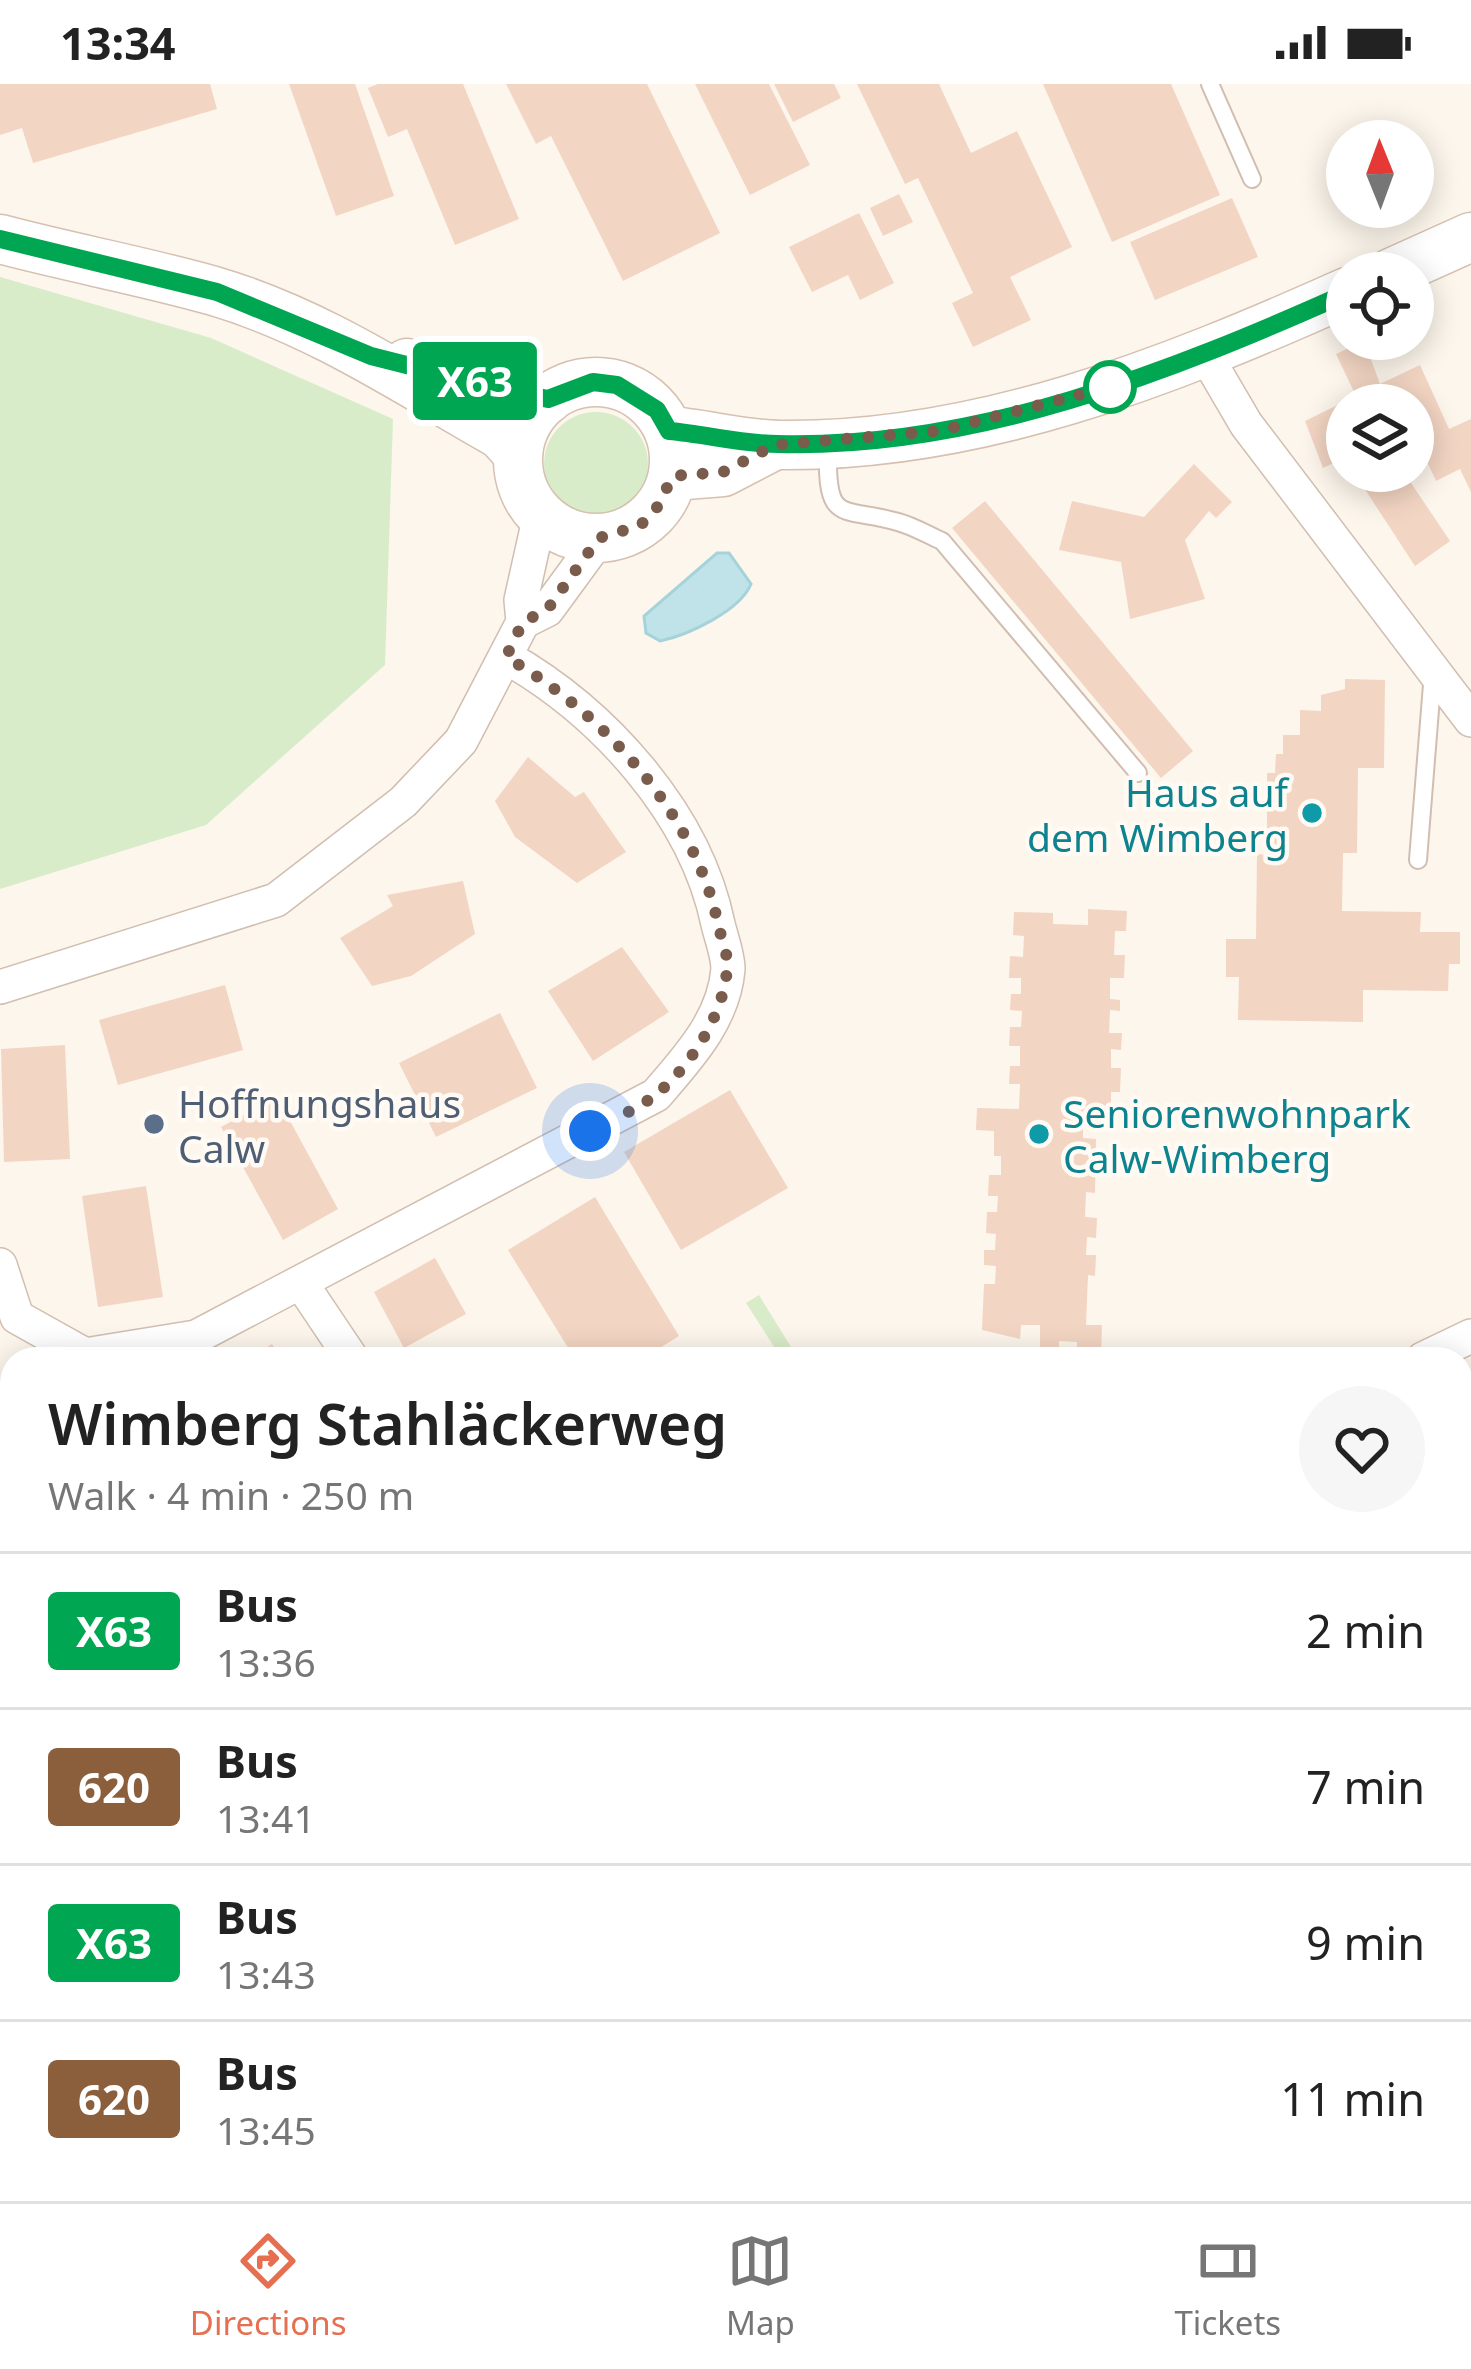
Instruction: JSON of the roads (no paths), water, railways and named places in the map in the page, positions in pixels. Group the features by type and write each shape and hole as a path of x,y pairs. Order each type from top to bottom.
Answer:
{"street":[{"path":"1434,254 1471,237"},
{"path":"0,239 217,292 371,356 501,435 518,454"},
{"path":"671,454 960,427 1064,402 1205,354 1326,301"},
{"path":"1205,354 1246,424 1471,720"},
{"path":"371,356 548,399"},
{"path":"593,382 617,385 648,402 671,454 654,513 639,526 599,538 567,533 540,515 527,497 518,454 523,433 548,399 593,382"},
{"path":"0,987 276,899 403,802 460,741 523,622 520,600 540,515"},
{"path":"523,622 547,610 599,538"},
{"path":"140,1347 196,1337 656,1095 706,1036 728,968 707,873 643,776 617,747 549,682 506,657"},
{"path":"0,1265 16,1317 68,1347"},
{"path":"301,1282 344,1347"}],"lane":[{"path":"1210,84 1252,179"},
{"path":"828,441 827,484 837,503 854,518 897,521 942,541 1138,773"},
{"path":"1418,860 1433,671"}],"water":[{"path":"717,553 729,553 751,584 745,594 725,612 684,633 660,641 646,633 644,616"}],"place":[{"name":"Haus auf dem Wimberg","path":"1312,813"},
{"name":"Hoffnungshaus Calw","path":"154,1124"},
{"name":"Seniorenwohnpark Calw-Wimberg","path":"1039,1134"}]}
